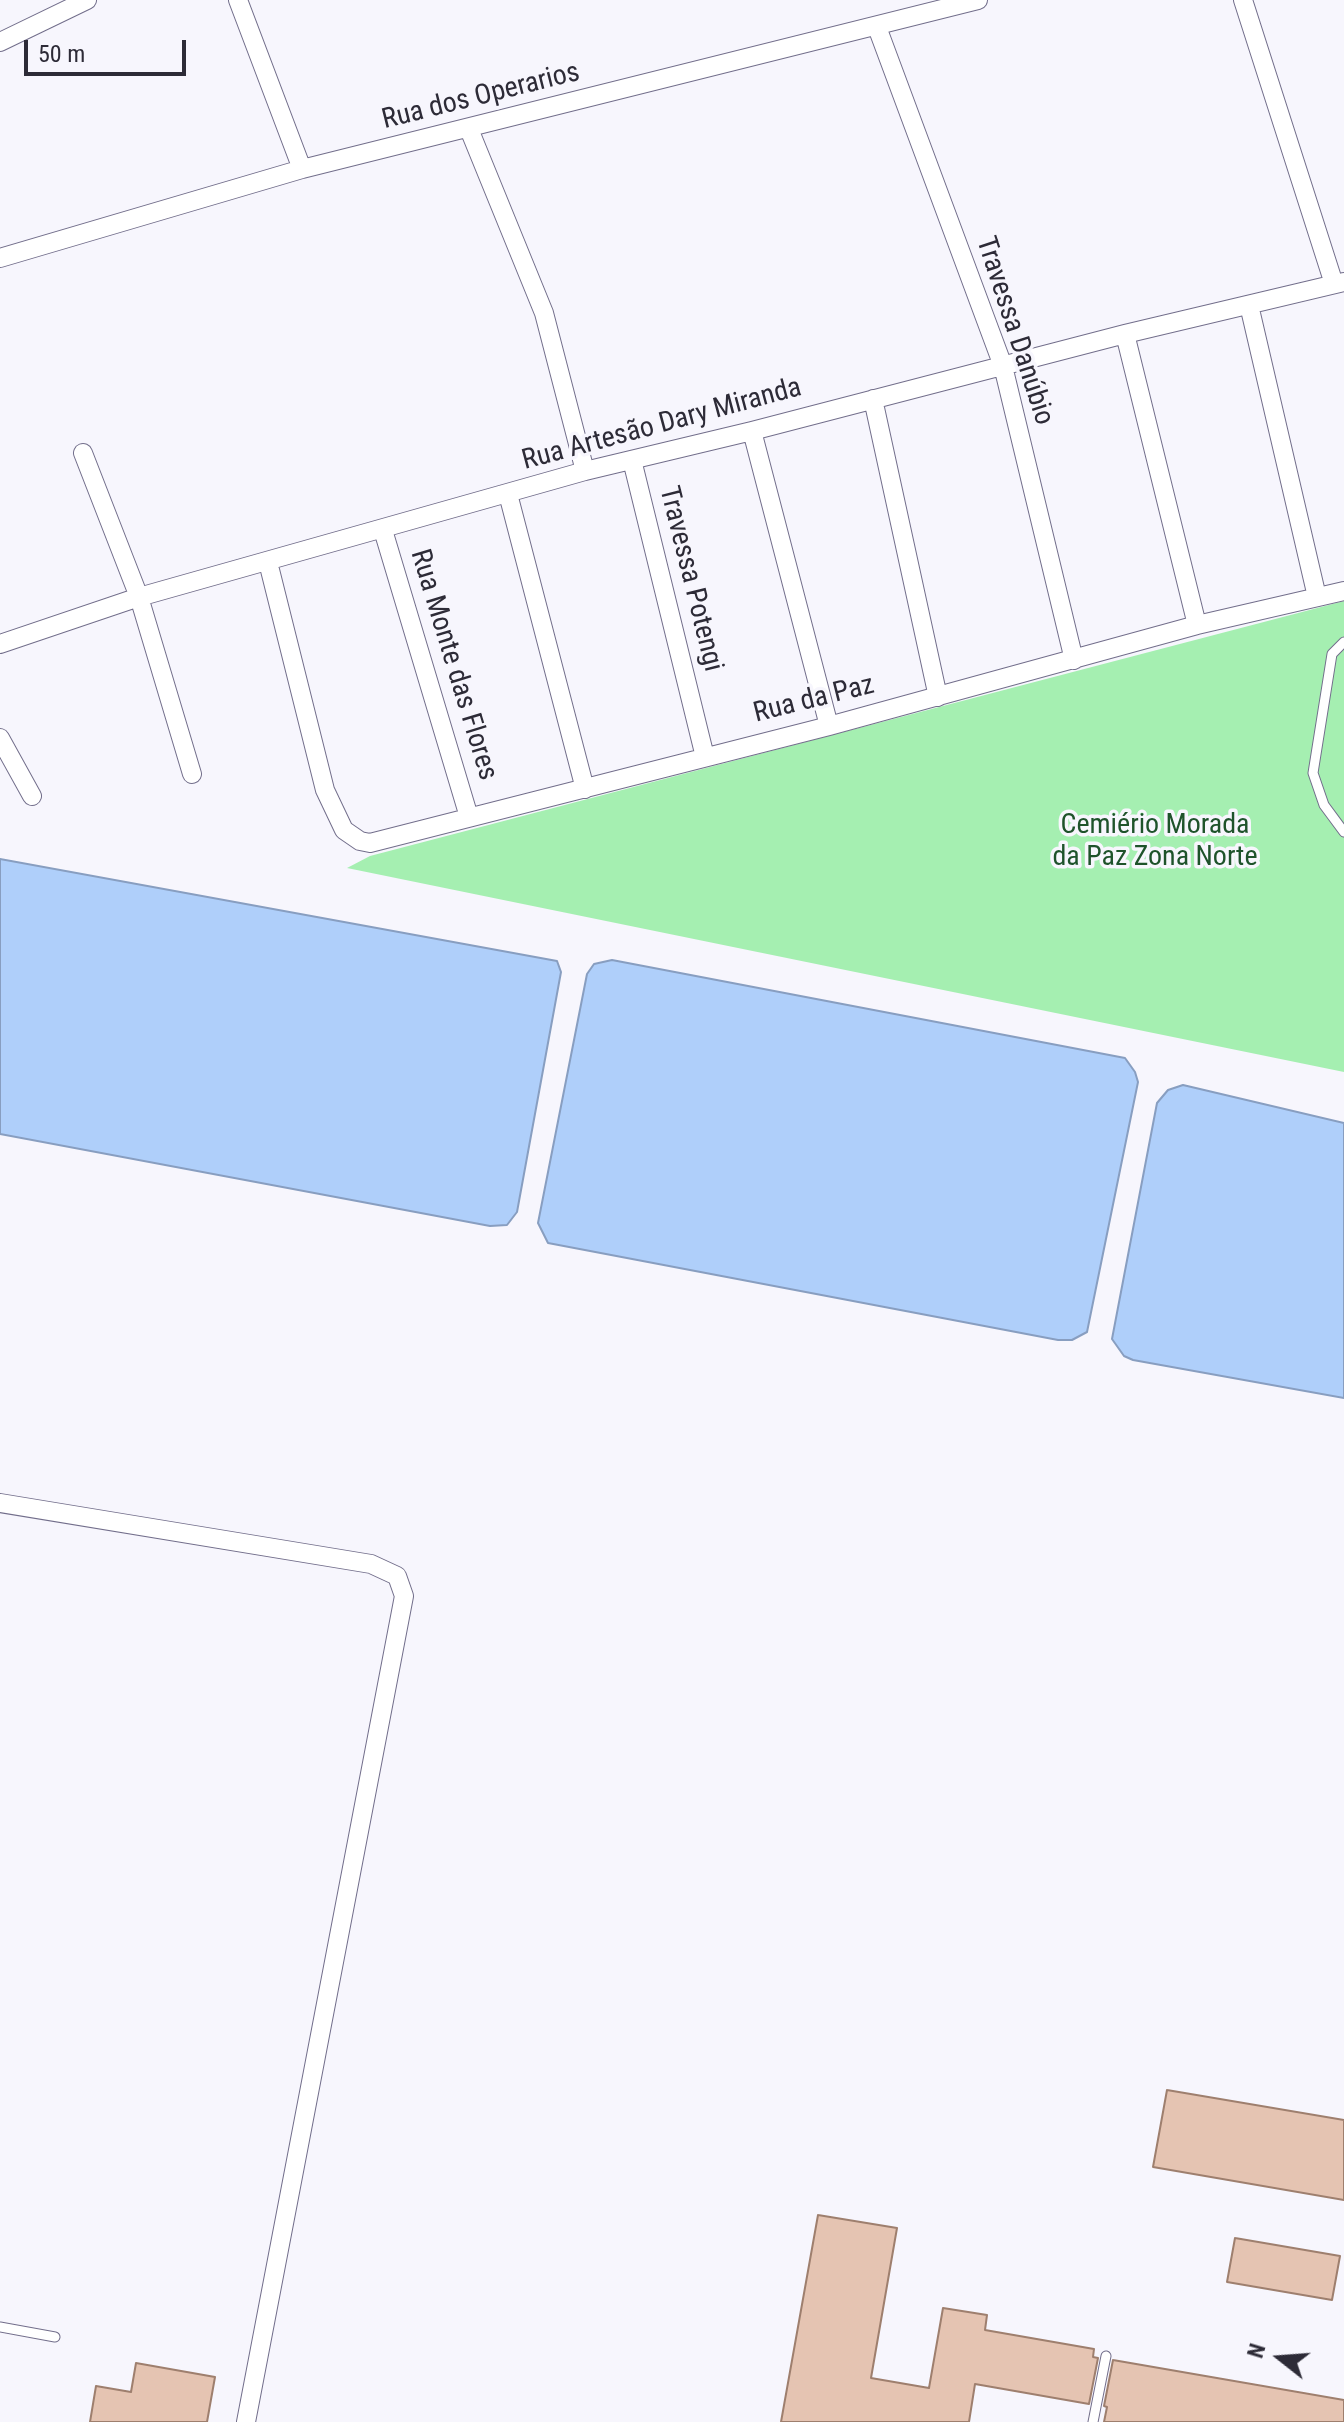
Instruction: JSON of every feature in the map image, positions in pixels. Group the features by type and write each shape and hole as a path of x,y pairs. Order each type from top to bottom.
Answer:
{"street":[{"path":"0,42 87,0"},
{"path":"238,0 302,169"},
{"name":"Rua dos Operarios","path":"0,258 302,169 978,0"},
{"path":"1243,0 1339,283"},
{"name":"Travessa Danúbio","path":"877,27 1003,366 1074,660"},
{"path":"469,129 544,313 585,471"},
{"name":"Rua Artesão Dary Miranda","path":"0,644 139,597 585,471 1339,283"},
{"path":"1249,305 1317,597"},
{"path":"1125,334 1197,625"},
{"path":"873,399 938,697"},
{"path":"752,431 829,726"},
{"path":"83,453 139,597 192,774"},
{"name":"Travessa Potengi","path":"632,460 705,757"},
{"path":"508,494 585,789"},
{"name":"Rua Monte das Flores","path":"383,530 469,817"},
{"name":"Rua da Paz","path":"268,562 325,790 344,830 360,841 370,843 829,726 1197,625 1344,591"},
{"path":"0,738 32,796"},
{"path":"0,1503 371,1564 397,1576 404,1596 246,2422"}],"lane":[{"path":"1344,642 1332,654 1313,773 1324,805 1344,832"},
{"path":"0,2327 55,2337"},
{"path":"1093,2422 1106,2356"}],"green space":[{"name":"Cemiério Morada da Paz Zona Norte","path":"1344,601 1344,1072 347,868 370,856"}],"water":[{"path":"0,859 557,961 561,972 517,1212 507,1225 490,1226 0,1134"},
{"path":"612,960 1125,1058 1138,1082 1087,1332 1072,1340 1058,1340 548,1243 538,1223 587,974 594,964"},
{"path":"1183,1085 1344,1123 1344,1398 1133,1360 1124,1356 1112,1339 1157,1103 1168,1090"}],"building":[{"path":"1167,2090 1344,2120 1344,2200 1153,2167"},
{"path":"818,2215 897,2228 871,2378 929,2388 943,2308 987,2315 985,2330 1094,2349 1093,2357 1098,2358 1089,2404 975,2384 969,2422 781,2422"},
{"path":"1235,2238 1340,2256 1332,2300 1227,2282"},
{"path":"1113,2360 1344,2400 1344,2422 1104,2422"},
{"path":"136,2363 215,2377 207,2422 90,2422 96,2386 131,2392"}]}
